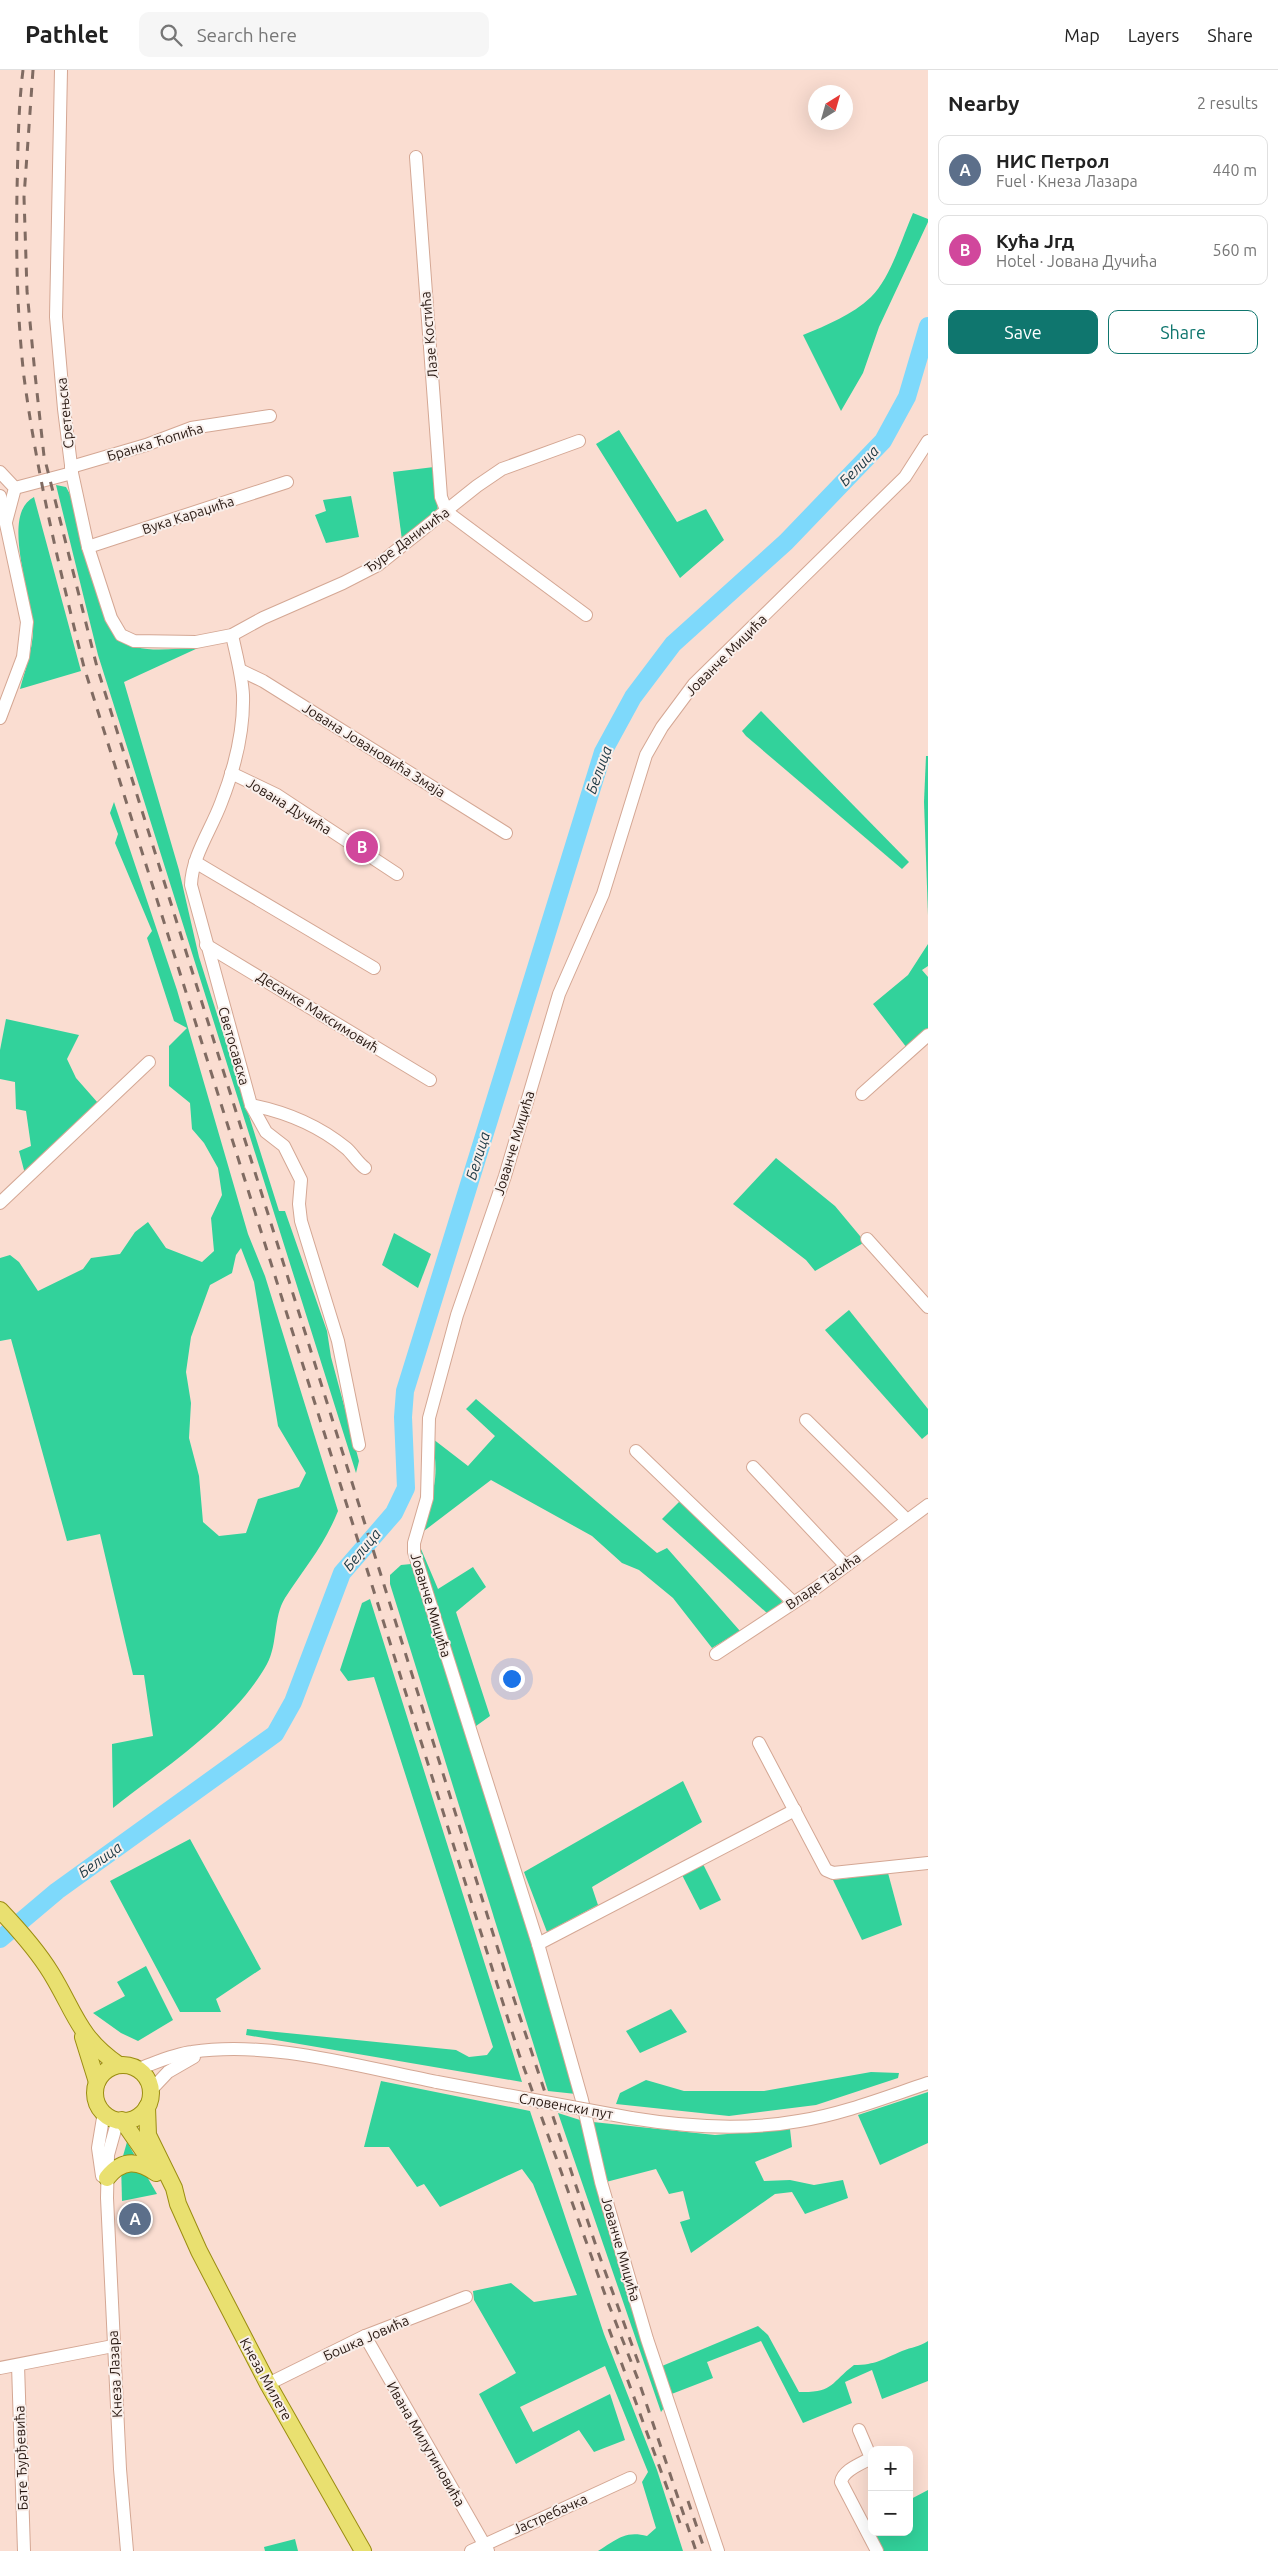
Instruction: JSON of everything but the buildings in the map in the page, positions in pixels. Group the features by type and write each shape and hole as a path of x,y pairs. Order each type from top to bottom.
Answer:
{"main road":[{"path":"0,1910 29,1941 52,1974 77,2024 97,2082 96,2098 114,2117 138,2116 147,2107 151,2090 146,2078 138,2069 119,2065 96,2046 77,2024"},
{"path":"97,2082 108,2070 119,2065"},
{"name":"Кнеза Милете","path":"147,2107 148,2135 174,2188 178,2204 199,2251 268,2384 363,2551"},
{"name":"Кнеза Милете","path":"114,2117 137,2139 169,2195 178,2204"},
{"path":"108,2178 118,2167 130,2163 144,2165 156,2173"}],"street":[{"name":"Сретењска","path":"61,70 56,317 71,470 88,547 111,618 121,635 128,639 152,642 196,642 232,635"},
{"name":"Лазе Костића","path":"416,157 441,497 447,512"},
{"name":"Бранка Ћопића","path":"15,488 146,445 191,428 270,416"},
{"name":"Ђуре Даничића","path":"232,635 378,565 447,512 477,486 502,469 579,441"},
{"name":"Јованче Мицића","path":"718,2551 644,2330 601,2182 582,2100 538,1944 414,1552 414,1543 427,1498 429,1418 457,1315 505,1176 559,994 603,894 646,755 662,727 694,684 905,477 928,441"},
{"path":"0,472 15,488 5,525"},
{"name":"Вука Караџића","path":"88,547 287,482"},
{"path":"0,496 27,622 27,640 17,676 0,718"},
{"path":"447,512 586,615"},
{"name":"Светосавска","path":"232,635 240,670 243,695 241,721 231,773 221,803 195,862 191,885 251,1105 266,1132 284,1146 301,1180 298,1204 301,1221 338,1341 359,1445"},
{"name":"Јована Јовановића Змаја","path":"240,670 263,681 506,833"},
{"name":"Јована Дучића","path":"231,773 276,795 397,874"},
{"path":"195,862 374,968"},
{"name":"Десанке Максимовић","path":"206,944 430,1080"},
{"path":"862,1094 928,1035"},
{"path":"0,1203 149,1062"},
{"path":"251,1105 283,1112 297,1118 346,1148 365,1168"},
{"path":"867,1239 928,1307"},
{"path":"806,1420 907,1520"},
{"path":"636,1451 793,1602"},
{"path":"753,1467 845,1565"},
{"name":"Владе Тасића","path":"716,1654 793,1602 928,1505"},
{"path":"759,1743 826,1870 833,1873 928,1863"},
{"path":"538,1944 795,1810"},
{"name":"Словенски пут","path":"138,2069 180,2055 202,2051 230,2048 260,2049 631,2118 692,2127 770,2125 800,2121 847,2109 928,2083"},
{"path":"151,2090 168,2072 202,2051"},
{"name":"Кнеза Лазара","path":"114,2117 108,2155 107,2198 113,2346 127,2551"},
{"name":"Кнеза Лазара","path":"107,2198 98,2148 114,2117"},
{"name":"Бошка Јовића","path":"268,2384 365,2336 466,2297"},
{"name":"Ивана Милутиновића","path":"365,2336 486,2548"},
{"path":"0,2368 113,2346"},
{"name":"Бате Ђурђевића","path":"18,2365 24,2551"},
{"path":"859,2430 871,2458 846,2472 842,2476 841,2482 877,2551"},
{"name":"Јастребачка","path":"471,2551 486,2548 630,2478"}],"green space":[{"path":"913,213 928,219 928,222 879,327 863,373 841,411 803,335 847,314 871,297 890,269"},
{"path":"619,430 677,522 706,509 724,540 680,578 596,444"},
{"path":"434,467 438,512 402,540 393,472"},
{"path":"56,485 66,487 71,496 115,636 124,642 144,649 198,648 124,682 179,870 199,957 279,1211 285,1211 327,1331 331,1357 359,1461 356,1473 98,655"},
{"path":"351,496 359,537 326,543 315,515 326,511 323,500"},
{"path":"34,497 81,671 20,689 30,652 33,629 20,557 19,520 24,506"},
{"path":"761,711 909,862 902,869 746,736 742,731"},
{"path":"926,756 928,756 928,915 924,802"},
{"path":"114,802 177,990 248,1234 265,1276 338,1511 320,1546 281,1605 273,1648 267,1664 253,1685 218,1724 198,1742 113,1808 112,1744 153,1736 144,1675 133,1675 100,1534 67,1541 11,1339 0,1341 0,1258 10,1255 19,1262 38,1291 83,1269 91,1258 120,1254 135,1232 148,1222 166,1248 202,1262 214,1251 211,1218 222,1195 218,1168 204,1143 192,1129 190,1103 169,1086 169,1046 187,1028 174,1021 147,938 152,931 115,843 118,834 110,813","holes":["241,1248 254,1282 278,1426 306,1473 299,1487 258,1499 246,1533 219,1536 203,1522 199,1476 189,1438 191,1403 186,1372 191,1337 210,1285 232,1273 236,1255"]},
{"path":"928,944 928,966 922,970 928,977 928,1028 907,1048 873,1004 908,975"},
{"path":"6,1019 79,1035 67,1059 76,1078 98,1103 25,1174 19,1151 31,1146 26,1111 16,1109 15,1082 0,1079 0,1050"},
{"path":"776,1158 835,1206 865,1242 815,1271 806,1260 733,1204"},
{"path":"394,1233 431,1254 418,1288 382,1265"},
{"path":"849,1310 928,1409 928,1434 922,1439 825,1330"},
{"path":"476,1399 657,1553 667,1548 740,1631 712,1648 673,1598 639,1570 622,1563 592,1536 491,1480 422,1532 435,1480 433,1439 468,1466 495,1436 466,1409"},
{"path":"681,1500 781,1597 782,1602 768,1614 662,1519"},
{"path":"421,1542 421,1549 438,1589 473,1567 486,1587 456,1612 490,1716 476,1726 419,1556"},
{"path":"411,1564 537,1958 576,2094 548,2091 390,1584 390,1575 401,1565"},
{"path":"370,1599 522,2082 246,2035 247,2029 456,2050 469,2057 487,2055 493,2047 374,1677 348,1681 340,1670 362,1603"},
{"path":"683,1781 702,1822 592,1887 598,1905 547,1932 524,1872"},
{"path":"190,1839 261,1969 216,1999 221,2012 180,2012 110,1881"},
{"path":"702,1862 721,1900 700,1910 681,1873"},
{"path":"888,1873 902,1925 862,1940 833,1880"},
{"path":"146,1966 173,2020 138,2041 121,2033 93,2013 125,1996 117,1982"},
{"path":"671,2009 687,2032 640,2053 626,2031"},
{"path":"871,2072 899,2073 898,2078 816,2105 729,2116 616,2104 620,2093 646,2080 684,2091 764,2091"},
{"path":"381,2081 530,2111 604,2334 657,2470 683,2551 598,2551 621,2537 633,2534 647,2536 656,2528 642,2482 648,2472 605,2366 520,2407 533,2432 610,2394 625,2440 594,2452 579,2430 516,2464 479,2394 516,2373 474,2300 473,2291 511,2283 534,2302 577,2295 533,2184 522,2169 440,2207 424,2184 417,2187 389,2147 364,2147"},
{"path":"928,2092 928,2143 880,2165 858,2115"},
{"path":"558,2113 580,2120 664,2408 661,2412"},
{"path":"593,2122 715,2135 790,2129 792,2147 755,2162 764,2181 790,2180 814,2185 843,2180 848,2198 805,2214 792,2192 775,2194 691,2253 680,2222 690,2219 683,2191 669,2194 656,2169 606,2182"},
{"path":"127,2142 157,2194 122,2201 121,2163"},
{"path":"758,2326 768,2335 799,2392 825,2389 831,2386 854,2365 879,2361 928,2341 928,2381 882,2399 872,2370 845,2382 852,2403 803,2423 761,2341 707,2362 713,2378 669,2395 662,2366"},
{"path":"928,2490 928,2551 883,2551 875,2536 913,2536 913,2498"},
{"path":"295,2539 298,2551 265,2551 264,2547"}],"waterway":[{"name":"Белица","path":"0,1939 57,1891 275,1734 293,1702 342,1573 394,1513 406,1488 403,1417 405,1391 603,752 633,697 673,644 786,542 883,441 907,397 928,326"}],"railway":[{"path":"23,70 18,130 17,214 20,331 24,377 42,487 84,667 519,2054 607,2300 639,2382 696,2551"},
{"path":"33,70 24,197 27,291 35,374 44,456 97,667 506,1975 598,2252 640,2367"},
{"path":"609,2329 680,2523"},
{"path":"688,2501 705,2551"}],"place":[{"name":"Кућа Јгд","path":"362,847"},
{"name":"НИС Петрол","path":"135,2219"}]}
